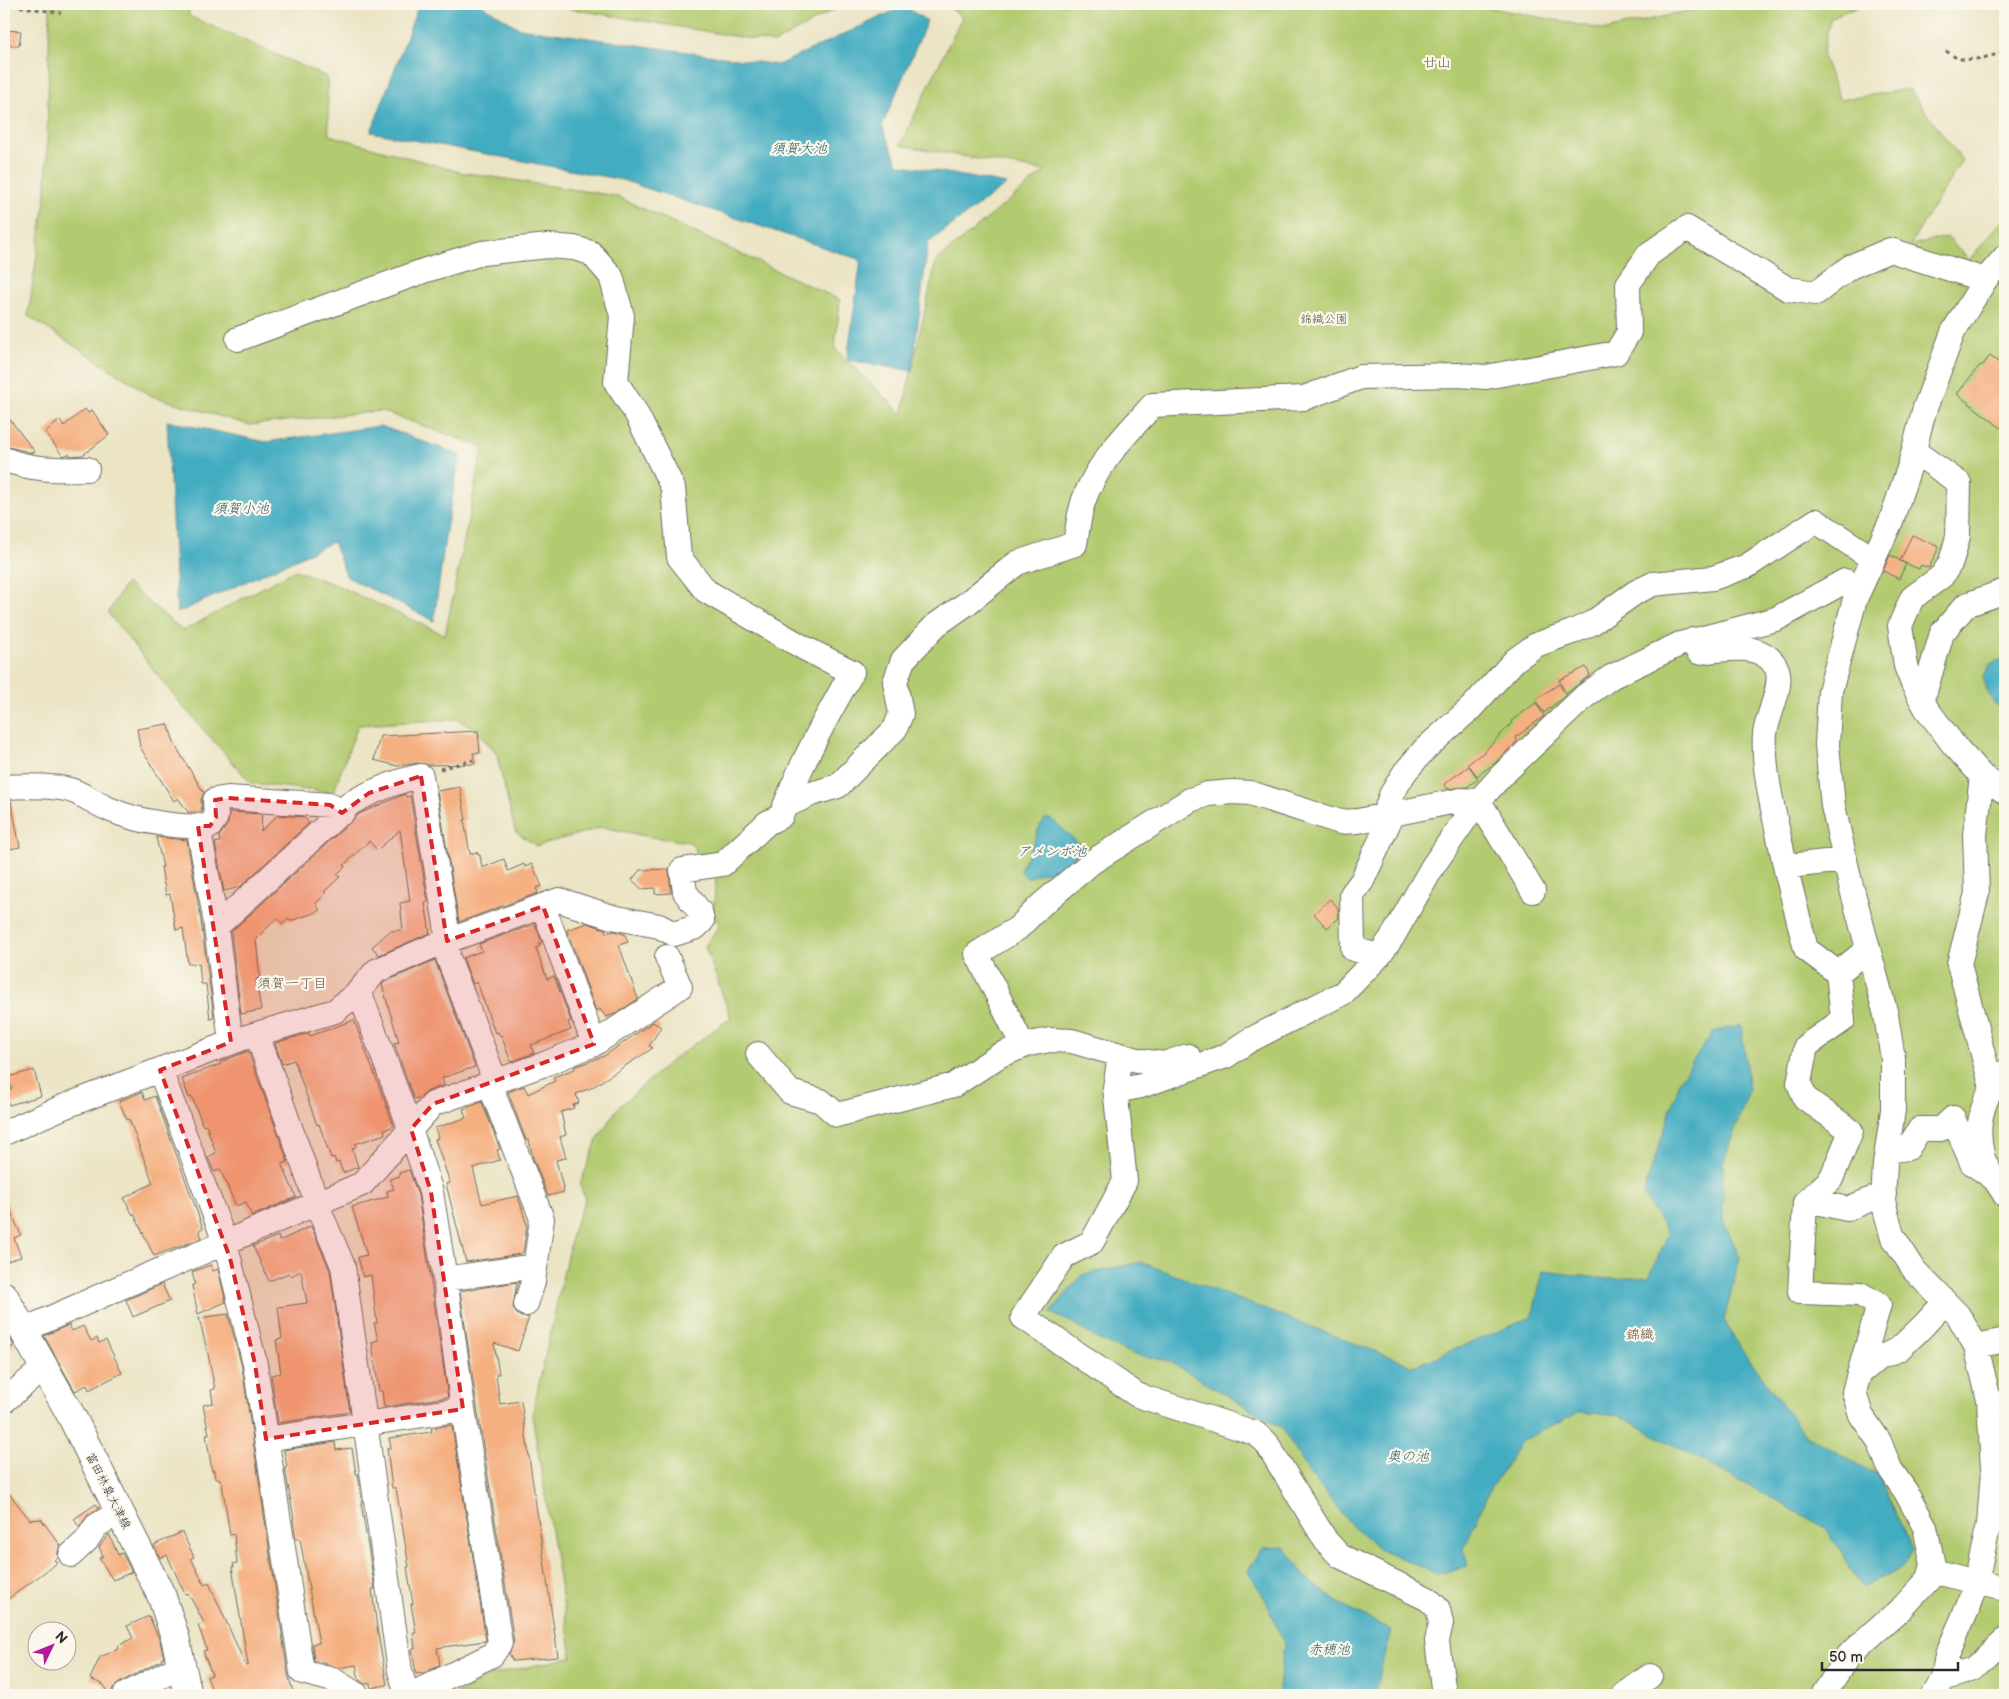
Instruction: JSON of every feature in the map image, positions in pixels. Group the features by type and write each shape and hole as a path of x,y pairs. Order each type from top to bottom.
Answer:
{"main road":[{"name":"富田林泉大津線","path":"4,1296 72,1417 162,1597 173,1629 188,1695"}],"street":[{"path":"785,806 811,794 838,786 895,730 901,714 895,682 902,660 936,625 1017,564 1075,544 1088,488 1117,444 1153,405 1304,398 1361,377 1458,375 1486,377 1616,353 1629,332 1628,284 1649,254 1687,228 1788,289 1816,292 1850,268 1890,250 1985,280"},
{"path":"4,1133 232,1042 335,1011 359,991 376,971 447,941 559,900 612,917 659,926 674,934 696,927 702,921 700,912 685,892 682,870 723,864 767,823 781,816 808,752 852,672 804,648 706,591 679,557 673,488 636,413 616,382 622,316 611,276 591,253 574,248 548,246 482,253 426,270 238,339"},
{"path":"1938,1687 1947,1655 1973,1595 1990,1524 1993,1470 1989,1400 1976,1346 1958,1315 1915,1271 1892,1235 1884,1194 1887,1151 1893,1110 1893,1059 1886,1015 1832,806 1827,745 1830,691 1855,599 1891,521 1914,451 1924,411 1953,332 1985,280 2005,257"},
{"path":"1914,451 1959,483 1958,536 1951,562 1942,576 1912,598 1900,626 1906,666 1926,708 1953,744 1982,776 2005,792"},
{"path":"4,459 29,467 87,469"},
{"path":"1379,956 1353,949 1352,894 1362,881 1388,824 1386,810 1391,795 1405,772 1424,750 1471,708 1515,660 1536,645 1592,623 1636,592 1653,584 1713,578 1747,566 1816,521 1873,559"},
{"path":"1116,1091 1141,1086 1226,1056 1248,1041 1343,993 1379,956 1393,936 1434,866 1479,801 1508,769 1585,696 1611,677 1680,644 1776,619 1845,581 1860,587"},
{"path":"1919,696 1925,691 1942,634 1966,605 2005,591"},
{"path":"1692,640 1698,652 1748,649 1762,653 1776,666 1780,678 1765,732 1766,765 1786,870 1806,949 1838,973 1842,1020 1806,1046 1799,1083 1804,1098 1851,1131 1831,1179 1805,1203 1800,1292 1860,1294 1879,1305 1854,1392 1861,1415 1879,1440 1890,1469 1906,1492 1925,1527 1933,1565 1929,1579 1903,1607 1848,1656 1823,1695"},
{"path":"216,927 351,803 369,793 405,779 421,776 448,957 491,1070 495,1098 542,1219 533,1282 526,1304"},
{"path":"1982,776 1975,835 1976,892 1959,964 1999,1080 1983,1105 1979,1124 1983,1159 2000,1188"},
{"path":"4,787 44,787 72,791 112,811 151,823 210,826 216,817 214,800 228,798 330,805 342,812"},
{"path":"1023,1046 977,954 1018,928 1041,905 1092,862 1190,800 1208,794 1250,793 1340,822 1358,822 1461,800 1479,801"},
{"path":"1479,801 1533,890"},
{"path":"198,826 216,927 232,1042"},
{"path":"1786,870 1798,865 1845,860"},
{"path":"542,906 594,1044"},
{"path":"1838,973 1868,948"},
{"path":"24,1330 362,1184 433,1104 594,1044 680,987 667,957"},
{"path":"257,1034 317,1202 343,1266 399,1661 408,1695 492,1655 500,1643 431,1192 359,991"},
{"path":"758,1054 790,1092 821,1101 837,1115 954,1085 1000,1055 1023,1046 1050,1040 1072,1041 1141,1061 1164,1064 1231,1043 1248,1041"},
{"path":"1120,1055 1116,1091 1125,1182 1092,1242 1064,1256 1022,1317 1137,1396 1255,1432 1266,1442 1326,1541 1340,1556 1428,1599 1438,1609 1441,1623 1437,1641 1444,1695"},
{"path":"160,1070 225,1242 255,1364 302,1672 333,1680 357,1695"},
{"path":"1887,1151 1908,1148 1920,1129 1941,1128 1953,1118 1972,1163 2000,1188"},
{"path":"1805,1203 1821,1203 1847,1209 1884,1194"},
{"path":"445,1279 535,1266"},
{"path":"1859,1374 1877,1359 1899,1349 1945,1302"},
{"path":"1976,1346 2000,1341 2005,1342"},
{"path":"4,1401 45,1368"},
{"path":"266,1439 463,1409"},
{"path":"70,1556 86,1541 96,1526 118,1512"},
{"path":"1932,1571 2005,1589"},
{"path":"1938,1687 1973,1668 2005,1640"},
{"path":"126,1695 181,1666"},
{"path":"1624,1695 1650,1676"}],"path":[{"path":"4,4 61,13"},
{"path":"1946,51 1958,59 1972,59 2000,54 2005,50"},
{"path":"421,776 473,760"}],"highlighted area":[{"path":"421,776 447,941 543,906 594,1044 433,1104 411,1129 431,1192 463,1409 266,1439 255,1364 230,1258 160,1070 231,1042 198,826 210,826 216,817 215,800 228,798 330,805 342,813 369,793"}],"green space":[{"name":"錦織公園","path":"50,4 188,4 189,16 327,77 329,135 460,172 616,196 840,300 835,348 902,414 936,261 1045,171 900,145 962,17 945,4 1471,4 1606,30 1717,4 1866,4 1831,17 1822,54 1840,100 1909,89 1962,160 1910,245 1947,237 1969,260 2005,217 2005,1695 455,1695 491,1675 572,1657 532,1415 573,1230 585,1200 580,1185 597,1140 617,1109 672,1060 731,1018 705,946 720,925 713,917 716,879 690,842 650,837 603,827 536,846 515,831 496,752 473,728 457,719 358,725 333,793 251,783 185,709 108,613 126,583 183,631 295,570 339,586 445,635 483,447 381,411 249,425 152,396 28,316 46,193"},
{"path":"542,4 844,4 775,43"}],"water":[{"name":"須賀大池","path":"419,4 481,4 519,28 778,65 904,6 927,21 882,126 898,164 1007,184 928,243 912,371 847,360 861,260 622,180 371,132"},
{"name":"須賀小池","path":"167,421 266,442 381,426 460,455 446,530 434,621 347,577 333,542 177,613"},
{"path":"2004,659 2005,711 1994,704 1983,677 1991,663"},
{"name":"アメンボ池","path":"1046,818 1054,821 1079,844 1076,855 1062,871 1057,873 1044,872 1027,878 1020,871 1039,828"},
{"name":"奥の池","path":"1741,1025 1749,1090 1723,1163 1723,1220 1740,1257 1724,1320 1734,1338 1804,1434 1878,1476 1913,1550 1904,1566 1862,1588 1826,1528 1620,1416 1579,1412 1522,1441 1490,1489 1464,1549 1468,1567 1437,1574 1376,1547 1352,1526 1310,1474 1282,1428 1169,1361 1132,1354 1097,1339 1071,1322 1050,1313 1082,1275 1141,1262 1414,1366 1532,1317 1543,1271 1608,1279 1649,1277 1668,1234 1643,1194 1681,1078 1713,1032"},
{"name":"赤穂池","path":"1285,1547 1305,1577 1337,1602 1391,1630 1374,1695 1278,1695 1284,1644 1266,1601 1248,1571 1262,1548"}],"building":[{"path":"4,30 21,31 19,46 4,44"},
{"path":"1990,356 2005,367 2005,431 1957,394 1980,365 1982,366"},
{"path":"85,409 88,413 92,410 109,435 83,455 70,456 69,454 63,456 45,432 60,420 64,426"},
{"path":"4,412 35,452 4,446"},
{"path":"1912,535 1939,547 1929,568 1921,565 1919,569 1900,561"},
{"path":"1890,555 1906,564 1899,579 1883,571"},
{"path":"1586,667 1590,675 1566,694 1559,680"},
{"path":"1559,684 1566,695 1544,713 1535,700"},
{"path":"1536,703 1544,716 1516,737 1517,741 1495,763 1477,776 1468,764 1484,752 1512,723 1511,721"},
{"path":"168,724 175,745 204,793 201,800 202,812 188,812 178,798 174,801 140,747 137,729"},
{"path":"478,731 480,753 473,753 475,764 429,765 418,763 398,766 374,760 380,736"},
{"path":"1469,766 1478,779 1467,787 1448,789 1444,784"},
{"path":"460,787 470,854 477,852 480,855 482,868 504,859 508,871 524,864 525,867 532,864 542,886 536,888 538,893 459,922 437,791"},
{"path":"405,794 406,797 410,796 428,902 425,903 430,933 379,955 372,947 390,931 403,930 400,903 410,901 400,830 377,850 369,841 344,865 345,867 337,874 340,877 324,892 326,894 316,903 320,911 290,921 288,919 283,924 277,918 256,939 260,979 256,979 261,1010 241,1014 231,932 359,814"},
{"path":"4,801 11,801 20,847 4,850"},
{"path":"229,812 262,814 261,831 278,815 304,817 309,823 240,887 224,891 215,843 220,842 219,836 228,824"},
{"path":"156,837 187,840 200,914 214,1018 210,1019 206,984 201,984 199,963 188,964 183,928 176,930 170,894 166,895 161,867 163,867"},
{"path":"669,869 671,893 655,894 655,888 642,889 632,880 640,870"},
{"path":"1330,899 1338,908 1339,918 1327,928 1314,914"},
{"path":"587,923 605,929 606,933 613,931 625,934 628,942 619,945 638,999 617,1013 606,1017 600,1009 596,1011 567,930"},
{"path":"535,924 542,942 536,948 547,979 554,976 571,1021 568,1022 571,1030 531,1045 534,1053 511,1062 501,1035 498,1032 495,1033 477,982 473,984 463,958 482,951 479,944"},
{"path":"435,960 475,1067 442,1078 444,1085 414,1099 394,1043 399,1042 382,985 384,982"},
{"path":"354,1020 394,1126 384,1130 385,1134 355,1144 356,1147 352,1148 358,1167 343,1173 339,1162 336,1163 334,1157 331,1158 294,1060 282,1064 275,1043 309,1033 310,1036"},
{"path":"653,1022 661,1027 649,1046 653,1048 591,1088 576,1094 579,1103 573,1105 574,1108 561,1112 566,1135 560,1137 566,1158 556,1160 564,1192 548,1196 533,1158 529,1140 526,1140 508,1092 524,1086 528,1094 555,1081 553,1077 604,1056"},
{"path":"248,1051 288,1162 282,1164 296,1197 252,1216 246,1202 236,1206 220,1169 214,1172 208,1157 216,1153 206,1125 203,1126 192,1097 189,1098 182,1079"},
{"path":"34,1070 41,1096 9,1105 4,1091 12,1089 8,1077"},
{"path":"142,1092 145,1100 155,1096 203,1228 199,1230 202,1238 154,1256 134,1214 124,1198 153,1183 129,1119 127,1120 119,1101"},
{"path":"482,1102 500,1149 497,1150 500,1160 473,1168 482,1204 518,1196 527,1225 523,1252 521,1254 466,1262 446,1184 450,1183 435,1139 438,1138 435,1128 466,1118 463,1109"},
{"path":"409,1170 418,1195 448,1397 384,1407 382,1391 379,1391 372,1342 378,1340 374,1323 377,1323 371,1275 363,1277 358,1257 367,1255 352,1207 388,1197 387,1191 394,1189 390,1179 400,1176 399,1173"},
{"path":"4,1196 21,1235 14,1238 21,1257 4,1262"},
{"path":"311,1226 330,1270 350,1412 278,1423 271,1375 281,1373 276,1340 282,1339 278,1307 307,1303 301,1271 291,1276 289,1273 269,1281 253,1246 278,1236 279,1241"},
{"path":"211,1265 212,1271 218,1269 226,1302 198,1314 192,1285 195,1284 192,1272"},
{"path":"517,1282 513,1307 521,1317 529,1317 518,1351 494,1343 499,1374 496,1374 500,1404 521,1401 558,1657 513,1661 509,1654 514,1641 460,1291"},
{"path":"162,1284 170,1301 133,1317 126,1300"},
{"path":"228,1314 242,1367 288,1674 294,1695 214,1695 207,1677 212,1675 203,1651 207,1650 198,1625 204,1623 188,1593 185,1594 167,1555 160,1558 154,1545 182,1532 194,1557 191,1558 204,1585 209,1583 246,1666 248,1665 232,1567 234,1567 233,1564 237,1563 234,1534 230,1535 222,1483 220,1479 215,1479 214,1470 212,1471 206,1434 209,1434 203,1405 213,1403 211,1390 215,1389 199,1318"},
{"path":"69,1325 72,1331 83,1326 91,1341 97,1338 99,1343 106,1340 122,1373 89,1390 87,1385 75,1391 44,1336"},
{"path":"4,1327 14,1346 4,1352"},
{"path":"452,1425 486,1640 437,1648 440,1665 424,1673 416,1674 412,1649 415,1649 413,1633 416,1633 407,1567 409,1567 396,1488 392,1488 387,1448 391,1448 389,1438 432,1432 431,1428"},
{"path":"335,1442 336,1450 352,1448 356,1474 358,1474 375,1589 372,1589 387,1685 371,1688 370,1683 365,1684 359,1680 356,1665 338,1668 323,1662 314,1661 312,1644 319,1643 300,1539 296,1539 285,1468 287,1467 284,1450"},
{"path":"4,1487 30,1520 41,1519 61,1546 58,1551 58,1558 54,1560 57,1563 4,1602"},
{"path":"96,1504 99,1508 89,1514 79,1527 74,1519"},
{"path":"109,1534 118,1555 122,1553 132,1572 113,1580 99,1558 103,1556 99,1547"},
{"path":"149,1616 160,1641 164,1658 119,1683 113,1688 111,1695 108,1695 104,1685 90,1679 100,1657 119,1649 118,1646 133,1638 127,1626"}],"district":[{"name":"廿山","path":"1437,62"},
{"name":"須賀一丁目","path":"292,983"},
{"name":"錦織","path":"1640,1334"}]}
